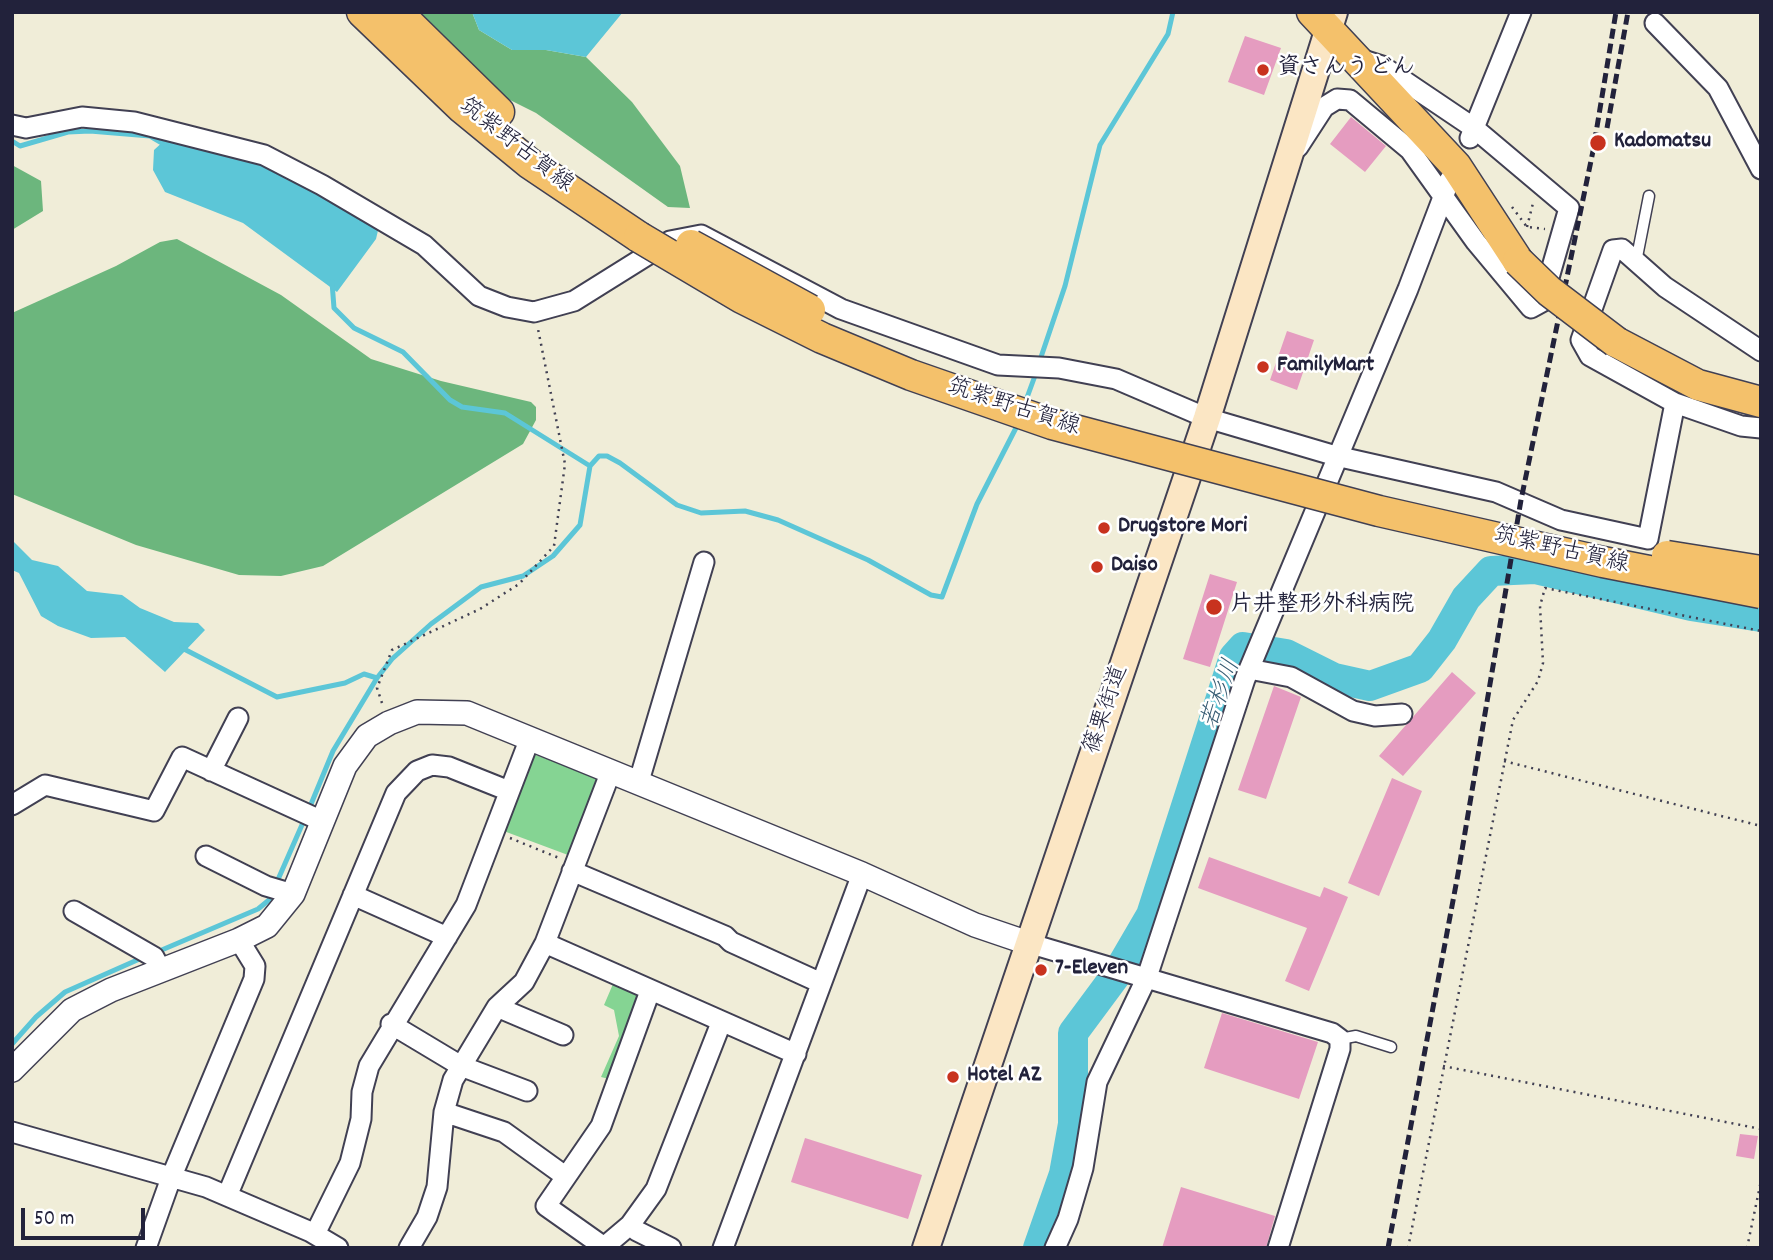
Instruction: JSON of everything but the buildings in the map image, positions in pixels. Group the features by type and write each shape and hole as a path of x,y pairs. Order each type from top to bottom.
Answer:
{"main road":[{"name":"筑紫野古賀線","path":"362,12 462,108 529,163 644,229 831,321 916,359 995,387 1412,499 1609,546 1761,571"},
{"name":"筑紫野古賀線","path":"397,12 473,90 541,148 644,229 742,298 822,338 911,375 1015,412 1379,511 1603,562 1761,593"},
{"path":"1325,18 1356,58 1425,131 1470,185 1518,261 1549,291 1616,342 1698,385 1761,402"},
{"name":"篠栗街道","path":"926,1248 1207,418 1283,171 1325,18"}],"street":[{"path":"1472,134 1521,12"},
{"path":"1655,23 1718,88 1761,169"},
{"path":"1350,100 1410,150 1447,187 1476,242 1531,308 1542,302 1569,208 1382,66 1356,58"},
{"path":"1283,171 1324,107 1337,99 1385,108 1425,131"},
{"path":"12,125 26,128 82,117 134,122 264,155 322,185 424,245 478,296 507,307 534,312 574,301 670,241 701,235 841,309 998,365 1059,368 1116,379 1207,418 1336,456 1496,492 1561,520 1648,539 1675,403"},
{"path":"1055,1248 1068,1219 1083,1168 1097,1082 1147,977 1249,669 1408,289 1447,187"},
{"path":"1761,351 1665,286 1622,249 1613,250 1581,340 1590,356 1675,403 1741,426 1761,428"},
{"path":"639,782 704,562"},
{"path":"1249,669 1291,677 1353,711 1375,716 1402,715"},
{"path":"12,1070 72,1010 110,990 239,940 267,926 293,894 345,766 367,736 389,723 417,712 467,713 862,874 975,925 1332,1033 1340,1038 1340,1049 1278,1248"},
{"path":"211,771 238,718"},
{"path":"315,1234 351,1163 361,1119 362,1092 369,1066 391,1024 466,905 530,738"},
{"path":"12,805 46,785 154,811 181,757 322,821"},
{"path":"227,1196 396,793 417,771 432,765 449,766 509,791"},
{"path":"409,1248 427,1217 437,1187 444,1112 453,1080 497,1007 524,982 545,943 611,771"},
{"path":"206,856 266,886 293,894"},
{"path":"573,867 821,984"},
{"path":"723,1248 862,874"},
{"path":"353,895 447,937"},
{"path":"74,911 155,957 161,970"},
{"path":"145,1248 171,1178 254,979 255,966 239,940"},
{"path":"545,943 796,1054"},
{"path":"650,991 601,1126 546,1206 604,1247 630,1225 656,1189 721,1023"},
{"path":"497,1007 563,1035"},
{"path":"391,1024 461,1066 527,1091"},
{"path":"444,1112 504,1132 565,1177"},
{"path":"12,1132 227,1196 315,1234 338,1248"},
{"path":"630,1225 671,1248"}],"lane":[{"path":"1636,262 1649,196"},
{"path":"1340,1038 1356,1036 1391,1047"}],"path":[{"path":"1505,197 1527,227 1533,203 1524,194"},
{"path":"389,723 377,688 392,650 480,609 519,584 554,546 565,464 534,312"},
{"path":"1408,1248 1513,720 1538,681 1543,663 1540,606 1545,589 1761,631"},
{"path":"1504,761 1761,826"},
{"path":"493,832 573,867"},
{"path":"1443,1066 1761,1129"},
{"path":"1747,1248 1761,1181"}],"green space":[{"path":"408,12 472,12 479,30 512,50 546,50 586,57 632,102 680,166 690,208 668,207 536,113 464,77"},
{"path":"12,165 41,181 43,211 12,230"},
{"path":"177,239 281,295 371,359 441,381 531,402 536,407 536,420 523,444 323,566 281,576 239,575 136,545 12,494 12,313 116,266 160,242"},
{"path":"530,753 597,777 568,855 501,830"},
{"path":"613,984 642,997 613,1080 601,1077 619,1036 614,1010 604,1005"}],"water":[{"path":"472,12 623,12 586,57 546,50 512,50 479,30"},
{"path":"167,138 253,158 380,222 376,239 337,292 243,223 165,192 153,170 154,150"},
{"path":"12,540 32,560 58,566 87,591 122,595 140,608 174,622 198,623 205,630 165,672 125,637 91,638 58,626 41,616 19,573 12,570"}],"waterway":[{"path":"1039,363 1065,286 1100,145 1168,34 1173,12"},
{"path":"12,141 20,146 68,132 90,131 150,136 167,146"},
{"path":"332,282 334,308 354,328 403,352 450,400 462,407 505,413 590,466"},
{"path":"1025,403 1036,373"},
{"path":"182,648 277,697 345,683 364,674 377,678 392,659 431,624 481,587 523,576 553,556 580,525 590,466 599,456 607,456 620,463 677,505 701,513 745,511 778,520 868,560 931,595 942,597 977,504 1019,422"},
{"name":"若杉川","path":"1038,1248 1064,1174 1073,1124 1073,1033 1116,975 1151,915 1234,657 1243,647 1286,654 1334,678 1370,686 1420,668 1442,640 1466,598 1491,571 1535,569 1691,606 1761,617"},
{"path":"309,809 333,751 377,678"},
{"path":"157,952 258,909 269,900 305,818"},
{"path":"12,1044 36,1017 65,992 144,957"}],"railway":[{"path":"1388,1248 1458,874 1521,500 1593,151 1616,12"},
{"path":"1607,128 1628,12"}],"place":[{"name":"資さんうどん","path":"1263,70"},
{"name":"Kadomatsu","path":"1598,143"},
{"name":"FamilyMart","path":"1263,367"},
{"name":"Drugstore Mori","path":"1104,528"},
{"name":"Daiso","path":"1097,567"},
{"name":"片井整形外科病院","path":"1214,607"},
{"name":"7-Eleven","path":"1041,970"},
{"name":"Hotel AZ","path":"953,1077"}]}
